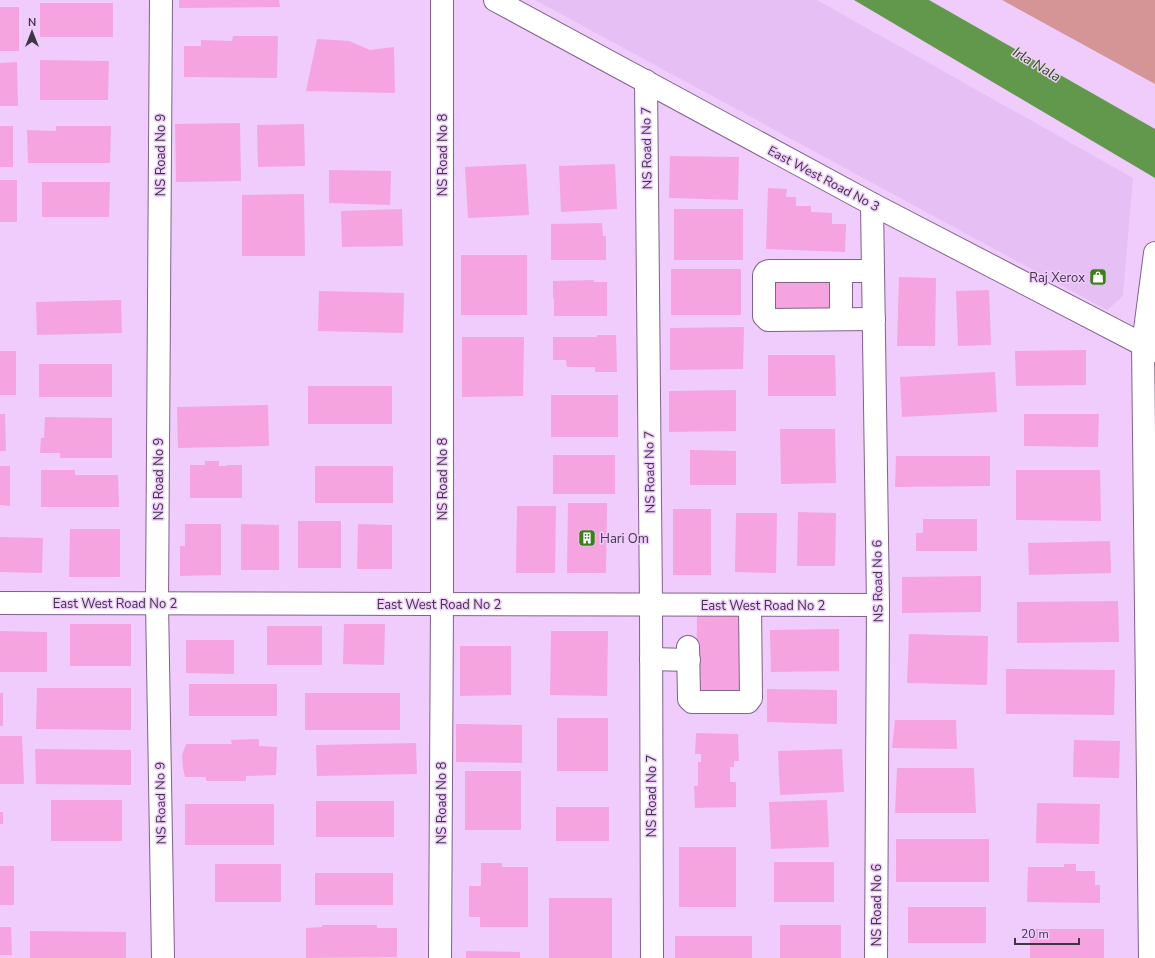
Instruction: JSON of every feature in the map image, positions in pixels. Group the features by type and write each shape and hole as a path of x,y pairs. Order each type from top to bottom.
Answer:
{"street":[{"name":"NS Road No 9","path":"161,0 157,603 163,958"},
{"name":"NS Road No 8","path":"440,958 442,604 442,0"},
{"name":"East West Road No 3","path":"495,0 872,204 1149,348"},
{"name":"NS Road No 7","path":"646,81 651,604 652,958"},
{"name":"NS Road No 6","path":"872,204 878,605 876,958"},
{"path":"1150,958 1149,348 1155,253"},
{"path":"841,271 841,319"},
{"path":"873,271 766,272 764,275 764,316 768,320 874,319"},
{"name":"East West Road No 2","path":"0,603 878,605"},
{"path":"651,659 688,653 689,696 692,702 746,703 750,701 750,605"}],"shaded area":[{"path":"535,0 817,0 1133,178 1123,296 1107,310"},
{"path":"1002,0 1155,0 1155,84"}],"water":[{"name":"Irla Nala","path":"854,0 929,0 1155,129 1155,178"}],"building":[{"path":"179,0 279,0 280,7 179,8"},
{"path":"40,3 113,3 113,37 40,37"},
{"path":"0,7 19,7 19,51 0,51"},
{"path":"233,36 278,36 277,78 184,77 184,46 201,46 201,40 232,41"},
{"path":"317,39 349,41 370,50 394,47 395,93 306,91"},
{"path":"40,60 109,61 108,100 40,100"},
{"path":"17,62 18,106 0,106 0,63"},
{"path":"240,123 241,181 176,182 175,124"},
{"path":"304,124 305,166 258,167 257,125"},
{"path":"0,126 13,126 13,167 0,167"},
{"path":"56,126 111,126 110,163 28,163 27,130 56,131"},
{"path":"670,156 739,157 738,200 669,198"},
{"path":"526,164 529,215 468,218 465,167"},
{"path":"615,164 617,209 561,212 559,166"},
{"path":"329,170 391,171 390,205 329,203"},
{"path":"0,180 17,180 17,222 0,222"},
{"path":"42,182 110,182 109,217 42,217"},
{"path":"768,188 787,189 786,197 796,197 796,206 811,206 811,212 832,213 832,224 846,224 845,252 766,249"},
{"path":"304,194 305,256 242,256 242,195"},
{"path":"402,209 403,246 342,247 341,211"},
{"path":"674,209 743,209 743,260 674,260"},
{"path":"602,223 603,236 606,236 606,260 551,260 551,224"},
{"path":"461,255 527,255 527,315 461,315"},
{"path":"671,269 741,269 741,315 671,315"},
{"path":"770,277 835,277 835,317 769,318"},
{"path":"899,277 936,278 935,346 897,346"},
{"path":"594,280 594,282 607,282 607,316 554,316 553,281"},
{"path":"989,290 991,345 958,346 956,291"},
{"path":"319,291 404,293 403,333 318,331"},
{"path":"121,300 122,333 37,335 36,302"},
{"path":"744,327 743,369 670,370 670,328"},
{"path":"597,335 616,335 617,372 595,372 595,367 567,367 566,360 553,360 553,337 597,337"},
{"path":"462,337 524,337 523,396 462,397"},
{"path":"1086,350 1086,385 1016,386 1015,351"},
{"path":"0,351 16,351 16,395 0,395"},
{"path":"768,355 835,355 836,396 768,396"},
{"path":"39,364 112,364 112,397 39,397"},
{"path":"995,372 997,412 902,417 900,377"},
{"path":"308,386 392,386 392,424 308,424"},
{"path":"736,390 736,431 669,432 669,391"},
{"path":"551,395 618,395 618,437 551,437"},
{"path":"268,405 269,446 178,448 177,407"},
{"path":"0,414 5,414 6,451 0,451"},
{"path":"1024,414 1099,414 1098,447 1024,446"},
{"path":"45,417 112,418 112,458 60,458 60,453 40,453 41,438 44,438"},
{"path":"780,429 835,429 836,483 781,484"},
{"path":"690,450 736,451 736,485 690,485"},
{"path":"553,455 615,455 615,494 553,494"},
{"path":"896,456 990,456 990,486 895,487"},
{"path":"205,461 219,461 219,466 242,465 242,498 190,498 190,465 205,465"},
{"path":"0,466 10,466 10,506 0,505"},
{"path":"315,466 393,466 393,503 315,503"},
{"path":"41,470 75,470 75,475 118,475 119,507 41,507"},
{"path":"1016,470 1100,470 1101,521 1016,520"},
{"name":"Hari Om","path":"568,503 607,503 606,573 567,573"},
{"path":"517,506 556,506 555,573 516,573"},
{"path":"673,509 711,509 711,575 673,575"},
{"path":"798,512 836,513 835,566 797,566"},
{"path":"736,513 777,513 776,573 735,572"},
{"path":"923,519 977,519 977,551 916,551 916,533 923,533"},
{"path":"298,521 341,521 341,568 298,568"},
{"path":"185,524 221,524 221,575 180,576 180,546 185,546"},
{"path":"241,524 279,525 279,570 241,570"},
{"path":"358,524 392,525 392,569 357,569"},
{"path":"70,529 120,529 120,577 69,577"},
{"path":"0,537 43,538 42,573 0,572"},
{"path":"1110,541 1111,573 1029,575 1028,543"},
{"path":"981,576 981,612 902,613 902,577"},
{"path":"1118,601 1119,642 1017,643 1017,602"},
{"path":"697,615 747,616 745,696 696,696"},
{"path":"70,624 131,624 131,666 70,666"},
{"path":"344,624 385,624 384,665 343,664"},
{"path":"267,626 322,626 322,665 267,665"},
{"path":"839,629 839,671 771,672 770,630"},
{"path":"0,631 47,632 47,672 0,672"},
{"path":"551,631 608,631 607,696 550,695"},
{"path":"909,634 988,636 987,685 907,683"},
{"path":"186,640 234,640 234,674 186,673"},
{"path":"460,646 511,646 511,695 460,696"},
{"path":"1006,669 1115,670 1114,715 1006,714"},
{"path":"189,684 277,684 277,716 189,716"},
{"path":"37,688 131,688 131,730 36,729"},
{"path":"767,689 837,690 837,724 767,722"},
{"path":"0,693 3,693 3,726 0,726"},
{"path":"305,693 400,693 400,730 305,730"},
{"path":"557,718 608,718 608,771 557,771"},
{"path":"895,720 956,720 957,749 892,748"},
{"path":"456,724 522,725 522,763 456,762"},
{"path":"696,733 738,734 739,761 734,761 734,767 730,767 730,782 736,782 736,807 695,808 694,786 698,786 698,762 701,762 701,754 695,754"},
{"path":"0,736 22,736 24,784 0,784"},
{"path":"259,739 259,746 277,747 276,775 246,776 246,781 206,781 206,777 185,777 182,755 186,744 232,744 231,740"},
{"path":"1074,740 1120,741 1119,778 1073,777"},
{"path":"416,743 417,774 317,776 316,745"},
{"path":"35,749 131,750 131,785 36,784"},
{"path":"842,749 844,792 780,795 778,751"},
{"path":"897,768 974,768 976,813 895,813"},
{"path":"465,771 521,771 521,830 465,830"},
{"path":"51,800 122,800 122,841 51,841"},
{"path":"827,800 829,847 771,849 769,802"},
{"path":"316,801 394,801 394,837 316,837"},
{"path":"1037,803 1100,804 1099,844 1036,843"},
{"path":"185,804 274,804 274,845 185,845"},
{"path":"556,807 609,807 609,841 556,841"},
{"path":"0,812 3,812 3,824 0,824"},
{"path":"896,839 989,839 989,882 896,882"},
{"path":"679,847 736,847 736,907 679,907"},
{"path":"774,862 834,862 834,902 774,902"},
{"path":"481,863 502,863 502,867 528,867 528,927 480,927 480,917 469,917 469,886 481,886"},
{"path":"215,864 281,864 281,902 215,902"},
{"path":"1064,864 1076,864 1076,871 1095,871 1095,885 1100,885 1100,903 1027,902 1028,867 1064,867"},
{"path":"0,866 14,866 14,905 0,905"},
{"path":"315,873 393,873 393,905 315,905"},
{"path":"549,898 612,898 612,958 549,958"},
{"path":"908,907 986,907 986,943 908,943"},
{"path":"322,925 377,925 377,928 397,928 397,957 306,958 306,928 322,927"},
{"path":"780,925 841,925 841,958 780,958"},
{"path":"0,927 11,927 12,955 0,955"},
{"path":"1030,929 1104,929 1104,958 1030,958"},
{"path":"30,931 126,932 126,958 30,958"},
{"path":"675,936 752,936 752,958 675,958"},
{"path":"466,951 520,952 520,958 466,958"}],"place":[{"name":"Raj Xerox","path":"1098,277"},
{"name":"Hari Om","path":"587,538"}]}
